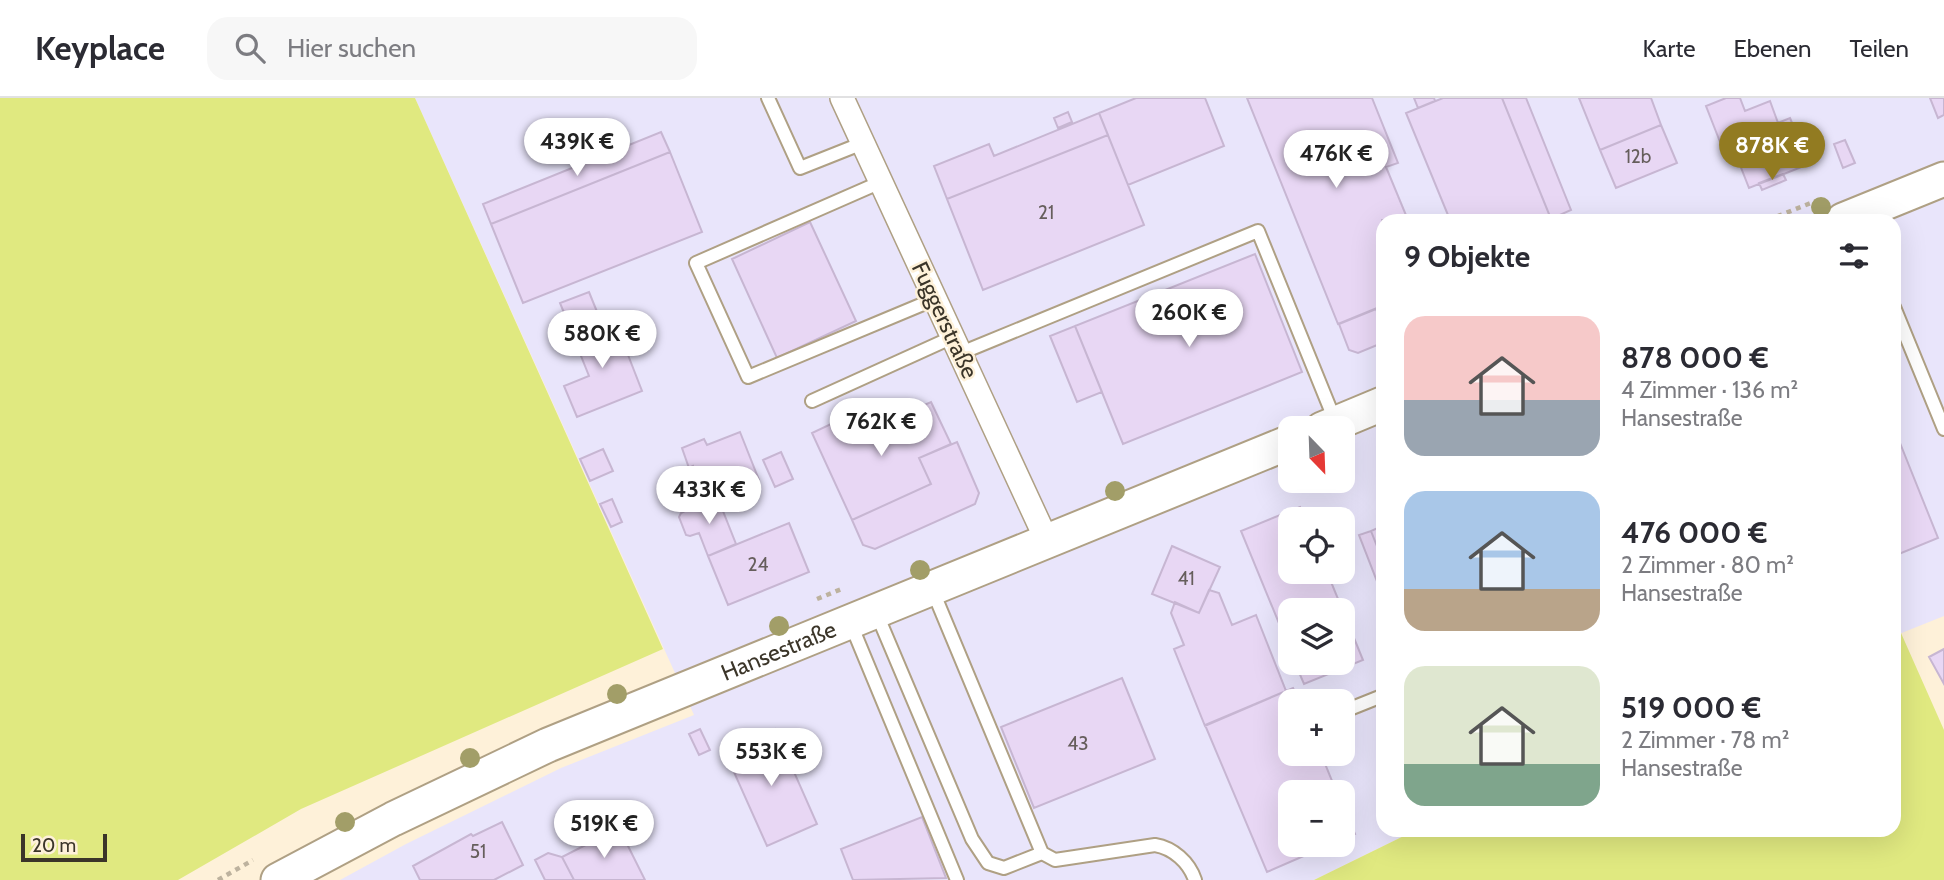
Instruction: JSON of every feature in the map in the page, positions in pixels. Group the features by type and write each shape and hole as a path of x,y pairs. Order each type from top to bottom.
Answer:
{"main road":[{"path":"1864,214 1944,179"},
{"path":"1353,416 1376,406"},
{"name":"Hansestraße","path":"278,880 393,819 548,745 1278,447"}],"street":[{"name":"Fuggerstraße","path":"842,98 1047,541"}],"lane":[{"path":"768,98 800,168 863,142"},
{"path":"881,182 696,263 748,377 935,299"},
{"path":"812,401 1258,231 1325,416"},
{"path":"1901,324 1944,429"},
{"path":"932,588 1042,853 1055,860 1155,845 1168,847 1179,856 1195,880"},
{"path":"863,616 972,839 988,863 1004,868 1042,853"},
{"path":"863,616 957,880"},
{"path":"1355,707 1376,698"}],"shaded area":[{"path":"415,98 1944,98 1944,616 1901,633 1901,214 1376,214 1376,837 1402,837 1314,880 340,880 406,844 561,768 694,715"}],"green space":[{"path":"0,98 415,98 663,649 301,809 178,880 0,880"},
{"path":"1901,633 1944,730 1944,880 1314,880 1402,837 1901,837"}],"building":[{"path":"1136,98 1205,98 1224,146 1128,185 1099,113"},
{"path":"1247,98 1372,98 1398,163 1386,167 1406,214 1376,214 1376,308 1338,324"},
{"path":"1414,98 1434,98 1435,101 1418,108"},
{"path":"1443,98 1502,98 1549,214 1448,214 1406,113"},
{"path":"1502,98 1526,98 1571,210 1562,214 1549,214"},
{"path":"1579,98 1651,98 1661,125 1600,150"},
{"path":"1726,98 1740,98 1745,111 1770,101 1778,123 1722,147 1706,106"},
{"path":"1930,98 1944,98 1944,115 1938,118"},
{"path":"1068,112 1072,122 1058,128 1054,118"},
{"path":"1099,113 1108,135 947,199 934,166 989,144 994,156"},
{"path":"1790,118 1809,164 1749,188 1731,142"},
{"path":"1661,125 1677,163 1616,188 1600,150"},
{"path":"661,132 670,152 491,224 483,204"},
{"path":"1108,135 1144,225 983,290 947,199"},
{"path":"1845,140 1855,163 1843,168 1834,144"},
{"path":"670,152 702,232 523,303 491,224"},
{"path":"1783,174 1786,180 1762,190 1759,183"},
{"path":"810,222 856,321 777,358 732,259"},
{"path":"1255,254 1302,372 1123,444 1075,326"},
{"path":"589,292 602,324 573,335 560,303"},
{"path":"1376,309 1376,346 1358,353 1349,350 1339,324"},
{"path":"614,319 642,391 577,417 564,386 589,376 573,336"},
{"path":"1075,326 1102,392 1077,402 1050,336"},
{"path":"931,402 951,444 919,458 931,484 852,520 812,433 852,414 861,433"},
{"path":"740,432 759,480 736,489 736,495 732,498 727,498 724,494 706,500 693,466 689,468 682,448 704,439 707,445"},
{"path":"957,442 979,493 975,504 875,549 863,545 852,520 931,484 919,458"},
{"path":"1901,446 1938,538 1901,553"},
{"path":"603,449 613,471 590,481 580,459"},
{"path":"781,452 793,479 775,487 763,460"},
{"path":"717,496 736,544 708,556 699,533 686,535 679,517 689,508"},
{"path":"612,499 622,522 611,527 600,504"},
{"path":"1278,516 1278,584 1332,584 1338,598 1278,598 1278,621 1241,531"},
{"path":"789,523 809,572 728,605 708,556"},
{"path":"1376,529 1376,544 1371,531"},
{"path":"1371,531 1376,544 1376,579 1359,535"},
{"path":"1172,546 1220,567 1199,613 1152,594"},
{"path":"1209,590 1219,593 1232,625 1256,615 1285,689 1278,689 1278,694 1205,726 1174,649 1184,645 1171,613 1175,602 1199,613"},
{"path":"1355,640 1363,660 1355,663"},
{"path":"1944,649 1944,684 1929,657"},
{"path":"1300,675 1326,675 1304,684"},
{"path":"1122,678 1155,759 1034,808 1001,727"},
{"path":"1278,694 1278,766 1326,766 1332,780 1278,780 1278,857 1301,857 1267,872 1205,725"},
{"path":"700,729 710,750 699,755 689,734"},
{"path":"775,729 817,824 767,846 725,752"},
{"path":"922,817 946,878 853,880 841,849"},
{"path":"502,822 523,865 494,880 420,880 413,866 471,834 473,836"},
{"path":"619,828 645,880 574,880 562,857"},
{"path":"548,853 562,857 574,880 545,880 535,860"}]}
